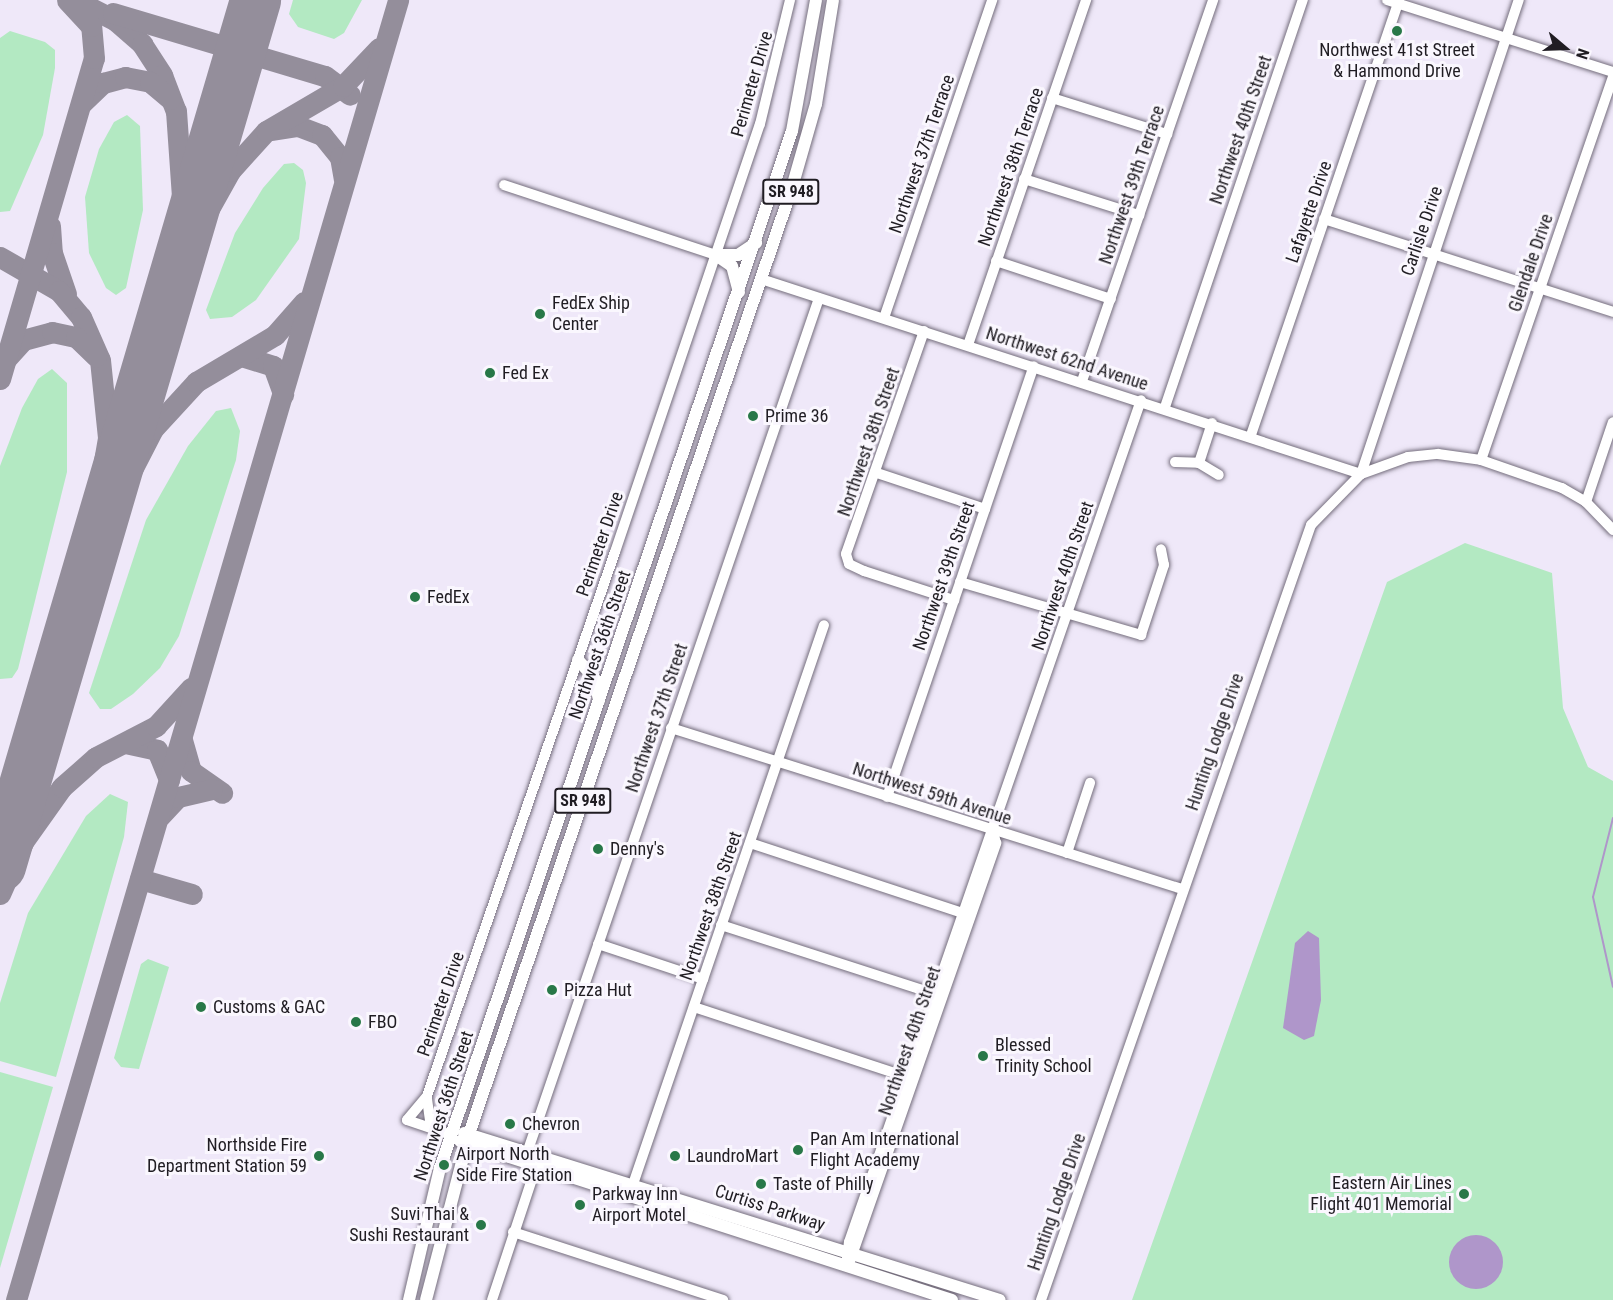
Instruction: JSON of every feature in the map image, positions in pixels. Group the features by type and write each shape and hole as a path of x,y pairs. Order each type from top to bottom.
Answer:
{"main road":[{"name":"Northwest 36th Street","path":"409,1300 452,1135 756,243 799,101 816,0"},
{"name":"Northwest 36th Street","path":"426,1300 470,1131 761,279 816,104 833,0"},
{"path":"799,101 816,104"},
{"path":"716,255 738,255 756,243"},
{"path":"716,255 732,266 740,292"},
{"path":"671,491 687,496"},
{"path":"604,688 626,675 616,651"},
{"path":"578,660 594,678 600,701"},
{"path":"570,788 579,814"},
{"path":"520,933 540,926 539,900 550,868 546,858"},
{"path":"452,1135 470,1131"},
{"name":"Curtiss Parkway","path":"470,1131 1000,1300"},
{"name":"Curtiss Parkway","path":"452,1135 466,1145 952,1300"}],"street":[{"name":"Perimeter Drive","path":"427,1096 431,1128 407,1120 427,1096 578,660 774,79 790,0"},
{"name":"Northwest 37th Terrace","path":"884,318 992,0"},
{"name":"Northwest 38th Terrace","path":"968,345 1086,0"},
{"name":"Northwest 39th Terrace","path":"1082,381 1213,0"},
{"name":"Northwest 40th Street","path":"1165,407 1303,0"},
{"name":"Carlisle Drive","path":"1361,474 1431,254 1519,0"},
{"path":"1395,1 1613,72"},
{"name":"Lafayette Drive","path":"1251,435 1395,1"},
{"name":"Glendale Drive","path":"1481,459 1613,78"},
{"path":"1052,98 1167,134"},
{"path":"1024,179 1138,215"},
{"path":"504,185 716,255"},
{"path":"1324,219 1613,312"},
{"path":"996,261 1111,299"},
{"name":"Northwest 62nd Avenue","path":"761,279 1165,407 1361,474"},
{"name":"Northwest 37th Street","path":"528,1150 819,298"},
{"name":"Northwest 38th Street","path":"924,331 877,473 846,554 849,564 954,600"},
{"name":"Northwest 39th Street","path":"887,797 1034,366"},
{"name":"Northwest 40th Street","path":"846,1266 1141,400"},
{"path":"1586,502 1613,422"},
{"path":"1199,463 1212,423"},
{"name":"Hunting Lodge Drive","path":"1041,1300 1302,543 1323,508 1361,474 1424,455 1481,459 1586,502 1613,530"},
{"path":"1175,462 1199,463 1219,475"},
{"path":"877,473 985,509"},
{"path":"960,582 1141,635 1164,565 1161,549"},
{"name":"Northwest 38th Street","path":"629,1197 824,625"},
{"name":"Northwest 59th Avenue","path":"671,728 1182,889"},
{"path":"1067,854 1090,783"},
{"path":"750,843 966,913"},
{"path":"722,925 938,995"},
{"path":"598,944 703,979"},
{"path":"694,1007 910,1078"},
{"path":"431,1128 452,1135"},
{"path":"492,1300 536,1167"},
{"path":"513,1232 723,1300"}],"green space":[{"path":"293,0 362,0 344,33 334,39 298,27 289,14"},
{"path":"10,31 45,42 55,50 55,68 43,135 10,211 0,212 0,38"},
{"path":"127,115 140,126 143,210 126,288 116,295 106,288 89,253 85,197 99,149 114,122"},
{"path":"294,163 303,170 306,183 299,239 256,300 232,317 210,319 206,310 235,233 263,188 284,164"},
{"path":"52,369 67,383 67,472 18,669 12,678 0,679 0,466 22,408 38,379"},
{"path":"231,408 240,431 236,460 179,636 160,668 133,694 111,709 100,709 89,693 146,520 188,446 216,411"},
{"path":"1465,543 1552,573 1563,708 1588,767 1613,781 1613,1300 1132,1300 1387,582"},
{"path":"110,794 128,802 124,837 56,1077 0,1061 0,1003 28,913 86,816"},
{"path":"148,959 169,967 139,1069 121,1067 114,1058 141,964"},
{"path":"0,1072 53,1087 0,1268"}],"shaded area":[{"path":"1308,931 1319,938 1321,1000 1314,1036 1304,1040 1283,1028 1295,943"},
{"path":"1471,1235 1481,1235 1491,1239 1499,1247 1503,1262 1499,1277 1491,1285 1481,1289 1471,1289 1461,1285 1453,1277 1449,1267 1449,1257 1453,1247 1461,1239"}],"waterway":[{"path":"1613,818 1593,897 1613,987"}],"taxiway":[{"path":"0,379 94,58 91,26 67,0"},
{"path":"16,1300 398,0"},
{"path":"85,5 116,21 142,44 162,75 176,111 182,197 166,282"},
{"path":"113,13 325,76 350,95"},
{"path":"141,388 200,225 230,171 266,131 343,86 379,48"},
{"path":"82,103 103,83 125,77 150,82 170,99"},
{"path":"272,130 298,126 322,135 340,157 344,179"},
{"path":"50,226 52,253 66,294"},
{"path":"0,257 59,291 81,317 100,360 108,438 91,535"},
{"path":"67,641 117,499 153,429 196,382 275,335 304,302"},
{"path":"7,358 23,340 52,332 76,337 96,356"},
{"path":"241,356 273,366 283,394"},
{"path":"0,894 23,842 62,787 96,757 156,726 191,688"},
{"path":"182,740 191,771 222,793"},
{"path":"125,743 157,750 169,780"},
{"path":"160,816 178,797 212,789"},
{"path":"140,879 192,894"}],"runway":[{"path":"0,866 255,0"}],"place":[{"name":"Northwest 41st Street & Hammond Drive","path":"1397,31"},
{"name":"FedEx Ship Center","path":"540,314"},
{"name":"Fed Ex","path":"490,373"},
{"name":"Prime 36","path":"753,416"},
{"name":"FedEx","path":"415,597"},
{"name":"Denny's","path":"598,849"},
{"name":"Pizza Hut","path":"552,990"},
{"name":"Customs & GAC","path":"201,1007"},
{"name":"FBO","path":"356,1022"},
{"name":"Blessed Trinity School","path":"983,1056"},
{"name":"Chevron","path":"510,1124"},
{"name":"Pan Am International Flight Academy","path":"798,1150"},
{"name":"Northside Fire Department Station 59","path":"319,1156"},
{"name":"LaundroMart","path":"675,1156"},
{"name":"Airport North Side Fire Station","path":"444,1165"},
{"name":"Taste of Philly","path":"761,1184"},
{"name":"Eastern Air Lines Flight 401 Memorial","path":"1464,1194"},
{"name":"Parkway Inn Airport Motel","path":"580,1205"},
{"name":"Suvi Thai & Sushi Restaurant","path":"481,1225"}]}
